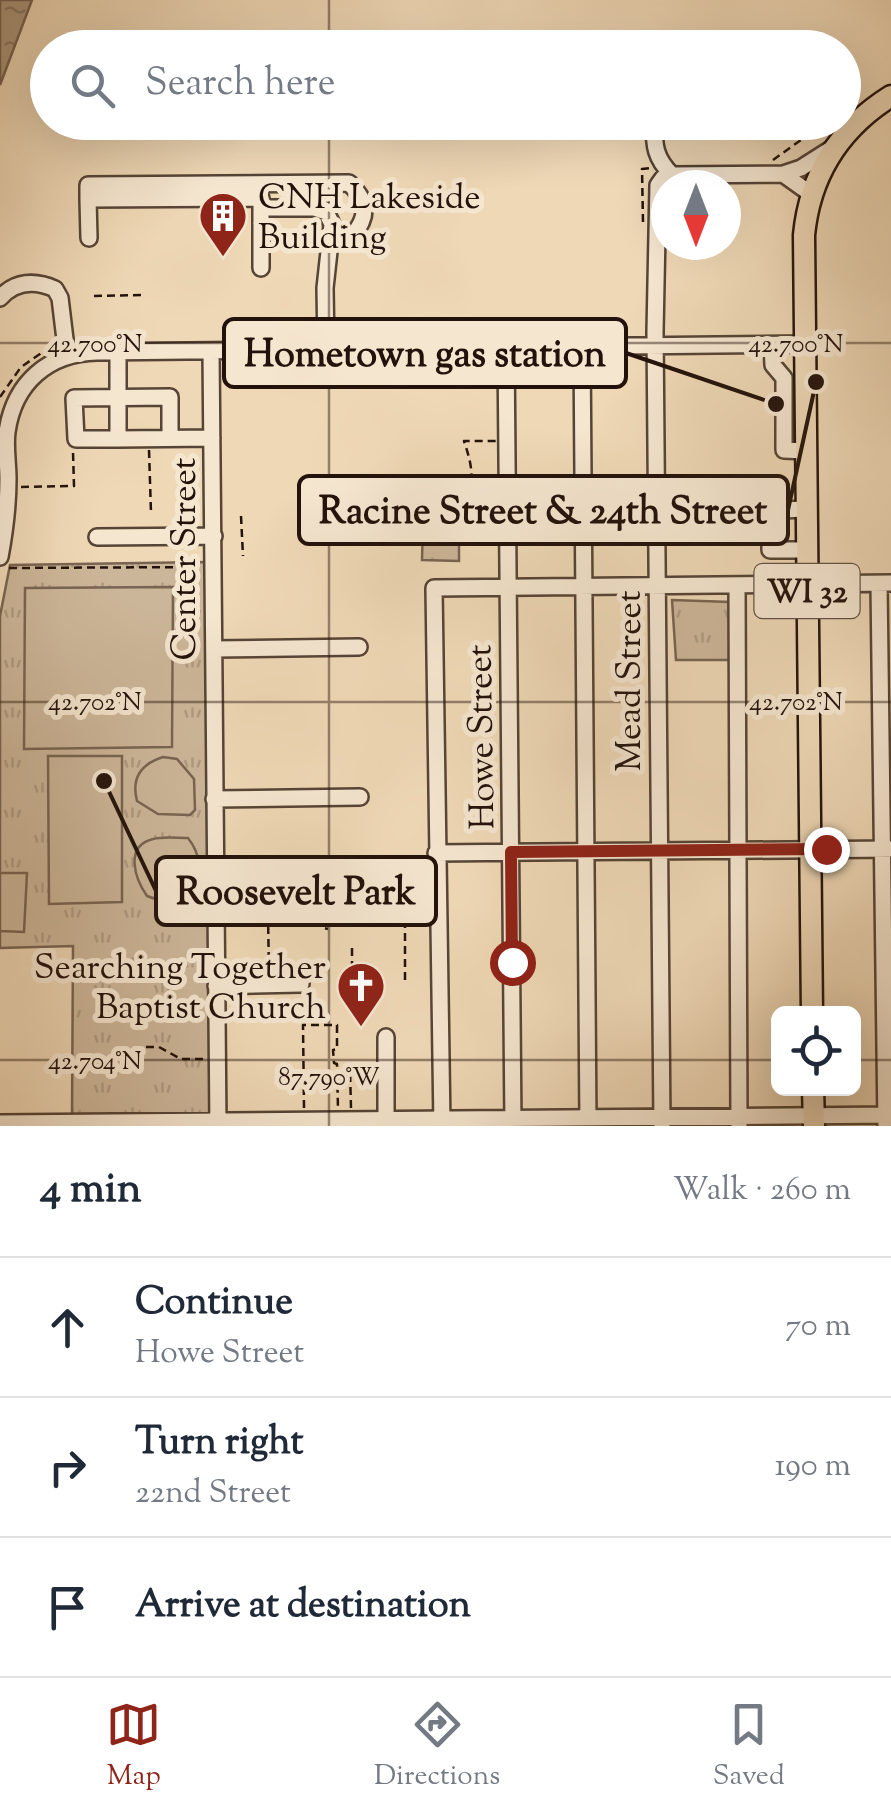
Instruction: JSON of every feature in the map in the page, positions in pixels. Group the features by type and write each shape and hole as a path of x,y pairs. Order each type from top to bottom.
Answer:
{"main road":[{"name":"WI 32","path":"861,118 891,96"},
{"name":"WI 32","path":"812,1006 806,451 794,378 804,344 804,235 812,194 820,170 841,140"}],"street":[{"path":"654,140 663,170"},
{"path":"741,175 783,174 802,168 834,147"},
{"path":"783,174 812,194"},
{"path":"89,238 88,184 349,182 362,195 365,207 360,227 352,236 332,236"},
{"path":"88,199 261,198 262,268"},
{"path":"261,208 314,208 326,212 332,224 326,272 326,350"},
{"name":"Mead Street","path":"656,260 662,1122"},
{"path":"0,298 11,287 23,283 46,284 56,289 67,356"},
{"path":"772,344 773,365 794,378"},
{"path":"4,562 7,435 22,386 37,371 67,356 118,352 804,344"},
{"path":"582,347 588,1122"},
{"name":"Howe Street","path":"506,348 513,1122"},
{"name":"Center Street","path":"211,351 218,1124"},
{"path":"118,352 118,439"},
{"path":"170,438 170,397 74,398 76,439 212,438"},
{"path":"775,585 770,516 782,510 806,509"},
{"path":"97,536 214,536"},
{"path":"770,550 806,550"},
{"path":"0,1123 218,1124 297,1118 442,1123 888,1118 885,584 434,588 442,1123"},
{"path":"736,585 740,1122"},
{"path":"214,649 358,647"},
{"path":"214,799 360,798"},
{"path":"436,853 886,849"},
{"path":"216,986 301,984"},
{"path":"386,1037 386,1120"}],"path":[{"path":"766,162 803,140"},
{"path":"94,296 142,296"},
{"path":"149,438 151,513"},
{"path":"468,494 471,464 464,442 507,442"},
{"path":"8,486 74,486 73,452"},
{"path":"241,516 243,556"},
{"path":"4,562 203,567"},
{"path":"278,906 277,887 301,887 328,929"},
{"path":"288,887 289,906"},
{"path":"404,980 405,887"},
{"path":"350,888 351,919"},
{"path":"233,917 300,915 326,900 426,899"},
{"path":"268,906 269,984"},
{"path":"352,946 352,982"},
{"path":"297,1118 303,1025 337,1025 338,1049 333,1050 338,1110"},
{"path":"146,1047 159,1046 181,1060 206,1059"},
{"path":"336,1070 386,1069"},
{"path":"350,1070 351,1110"}],"green space":[{"path":"459,520 459,561 422,560 423,521"},
{"path":"206,562 212,1114 72,1115 73,946 0,948 0,616 10,565"},
{"path":"173,587 172,747 24,749 25,588"},
{"path":"672,600 730,602 729,660 676,660"},
{"path":"48,756 122,756 122,902 49,904"},
{"path":"163,757 177,759 194,779 195,810 190,815 158,814 137,801 135,785 140,773"},
{"path":"157,838 188,838 199,864 194,886 176,899 147,896 136,872 138,848"},
{"path":"0,873 27,873 24,932 0,931"}],"water":[{"path":"0,0 32,0 0,85"}],"place":[{"name":"CNH Lakeside Building","path":"223,258"},
{"name":"Racine Street & 24th Street","path":"816,382"},
{"name":"Hometown gas station","path":"776,404"},
{"name":"Roosevelt Park","path":"104,781"},
{"name":"Searching Together Baptist Church","path":"361,1028"}],"route":[{"path":"512,962 511,852 826,849"}]}
